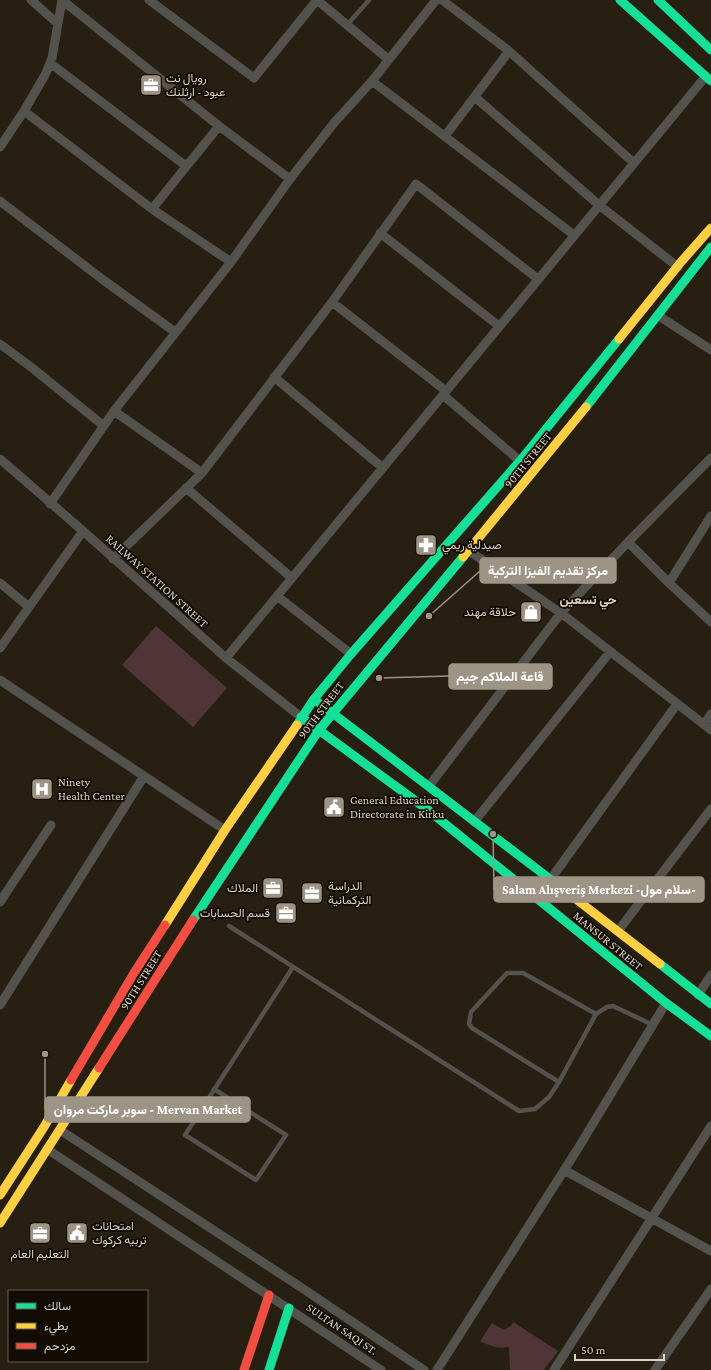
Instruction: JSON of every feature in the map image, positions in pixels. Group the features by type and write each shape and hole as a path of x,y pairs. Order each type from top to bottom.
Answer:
{"main road":[{"path":"620,0 708,78"},
{"path":"658,0 711,50"},
{"name":"90TH STREET","path":"1,1193 44,1126 134,973 225,830 314,699 351,654 520,461 711,228"},
{"name":"90TH STREET","path":"0,1223 195,916 319,730 469,551 659,316 711,247"},
{"name":"MANSUR STREET","path":"314,699 618,931 711,1004"},
{"name":"MANSUR STREET","path":"301,717 428,810 666,1003 711,1036"},
{"path":"244,1370 269,1295"},
{"path":"269,1370 289,1308"}],"street":[{"path":"31,0 57,23"},
{"path":"0,147 24,111 45,75 52,58 62,0 219,126 290,179"},
{"path":"149,0 254,78 317,0 388,59"},
{"path":"50,504 114,411 230,262 290,179 334,123 372,81 436,0"},
{"path":"442,0 509,51 634,163"},
{"path":"445,136 509,51"},
{"path":"50,63 186,166"},
{"path":"226,658 574,235 708,78"},
{"path":"372,81 574,235"},
{"path":"475,97 599,205 678,267"},
{"path":"24,111 152,209 230,262"},
{"path":"152,209 219,126"},
{"path":"113,559 202,473 332,302 416,184 538,279"},
{"path":"0,201 102,279 175,332"},
{"path":"380,233 499,326"},
{"path":"332,302 444,393 520,461"},
{"path":"659,316 711,350"},
{"path":"0,344 104,426"},
{"path":"274,377 383,468"},
{"path":"114,411 202,473"},
{"name":"RAILWAY STATION STREET","path":"0,459 226,658 301,717"},
{"path":"429,786 561,613 628,542 710,462"},
{"path":"186,488 292,578"},
{"path":"669,583 711,516"},
{"path":"0,648 83,531"},
{"path":"628,542 711,622"},
{"path":"469,551 561,613 707,727 711,714"},
{"path":"0,582 29,607"},
{"path":"278,596 351,654"},
{"path":"474,822 610,652"},
{"path":"0,680 225,830"},
{"path":"550,880 677,704"},
{"path":"0,1005 144,776"},
{"path":"618,931 711,808"},
{"path":"0,902 51,825"},
{"path":"698,995 711,975"},
{"path":"437,1370 564,1170 666,1003"},
{"path":"554,1370 711,1126"},
{"path":"60,1130 299,1286 424,1370"},
{"name":"SULTAN SAQI ST.","path":"47,1149 381,1370"},
{"path":"564,1170 711,1251"},
{"path":"655,1370 711,1289"}],"lane":[{"path":"347,25 370,0"},
{"path":"229,926 519,1111 535,1109 549,1097 559,1082 596,1014 606,1007 614,1006 653,1025"},
{"path":"214,1089 286,1135 256,1180 185,1135 214,1089 293,967"},
{"path":"559,1082 472,1028 469,1024 471,1012 507,973 523,973 596,1014"}],"shaded area":[{"path":"156,626 227,688 193,727 122,665"},
{"path":"513,1322 558,1351 544,1370 510,1370 509,1347 494,1347 480,1341 492,1323 504,1330 511,1326"}],"traffic: fast":[{"path":"620,0 711,81"},
{"path":"658,0 711,50"},
{"path":"586,407 711,247"},
{"path":"297,725 314,699 351,654 520,461 619,339"},
{"path":"193,920 319,730 463,557"},
{"path":"314,699 563,889"},
{"path":"301,717 428,810 666,1003 711,1036"},
{"path":"660,964 711,1004"},
{"path":"269,1370 289,1308"}],"traffic: slow":[{"path":"619,339 681,262 711,228"},
{"path":"463,557 586,407"},
{"path":"165,925 225,830 297,725"},
{"path":"563,889 660,964"},
{"path":"0,1223 99,1068"},
{"path":"0,1195 44,1127 71,1080"}],"traffic: jam":[{"path":"99,1068 193,920"},
{"path":"71,1080 134,973 165,925"},
{"path":"244,1370 269,1295"}],"place":[{"name":"رويال نت عبود - ارثلنك","path":"151,85"},
{"name":"صيدلية ريمي","path":"426,545"},
{"name":"حلاقة مهند","path":"531,612"},
{"name":"مركز تقديم الفيزا التركية","path":"429,616"},
{"name":"قاعة الملاكم جيم","path":"379,678"},
{"name":"Ninety Health Center","path":"42,789"},
{"name":"General Education Directorate in Kirku","path":"334,807"},
{"name":"Salam Alışveriş Merkezi -سلام مول-","path":"493,834"},
{"name":"الملاك","path":"273,888"},
{"name":"الدراسة التركمانية","path":"312,893"},
{"name":"قسم الحسابات","path":"286,913"},
{"name":"سوبر ماركت مروان - Mervan Market","path":"45,1054"},
{"name":"التعليم العام","path":"40,1233"},
{"name":"امتحانات تربيه كركوك","path":"77,1233"}],"district":[{"name":"حي تسعين","path":"588,599"}]}
